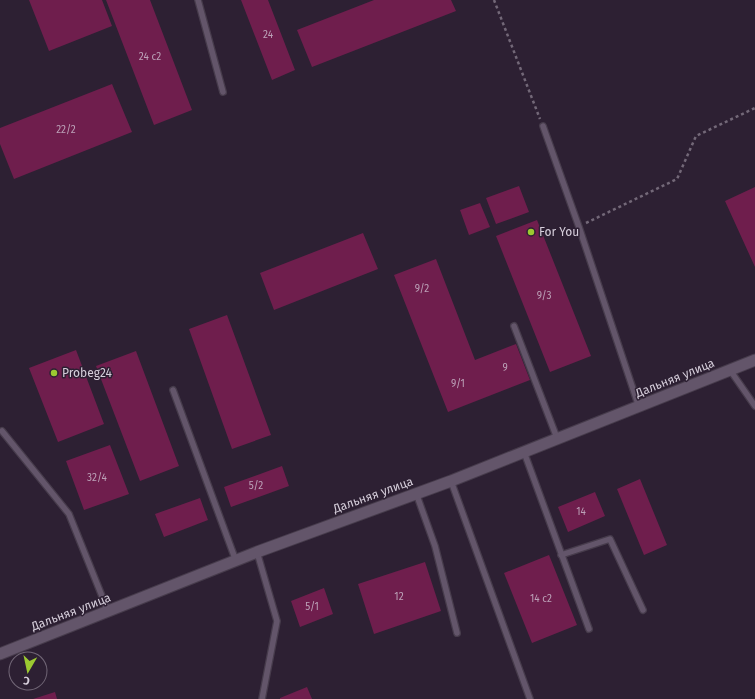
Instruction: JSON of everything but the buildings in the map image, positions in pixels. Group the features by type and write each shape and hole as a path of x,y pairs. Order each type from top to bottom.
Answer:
{"street":[{"name":"Дальняя улица","path":"0,654 257,552 451,481 755,360"}],"lane":[{"path":"198,0 223,92"},
{"path":"543,126 579,227 639,407"},
{"path":"514,326 557,438"},
{"path":"730,370 755,406"},
{"path":"173,390 236,561"},
{"path":"2,431 69,514 108,611"},
{"path":"524,452 589,630"},
{"path":"451,481 530,699"},
{"path":"416,493 435,546 457,633"},
{"path":"561,556 610,539 643,610"},
{"path":"257,552 277,621 262,699"}],"path":[{"path":"494,0 543,126"},
{"path":"579,227 677,179 696,136 755,108"}],"place":[{"name":"For You","path":"531,232"},
{"name":"Probeg24","path":"54,373"}]}
